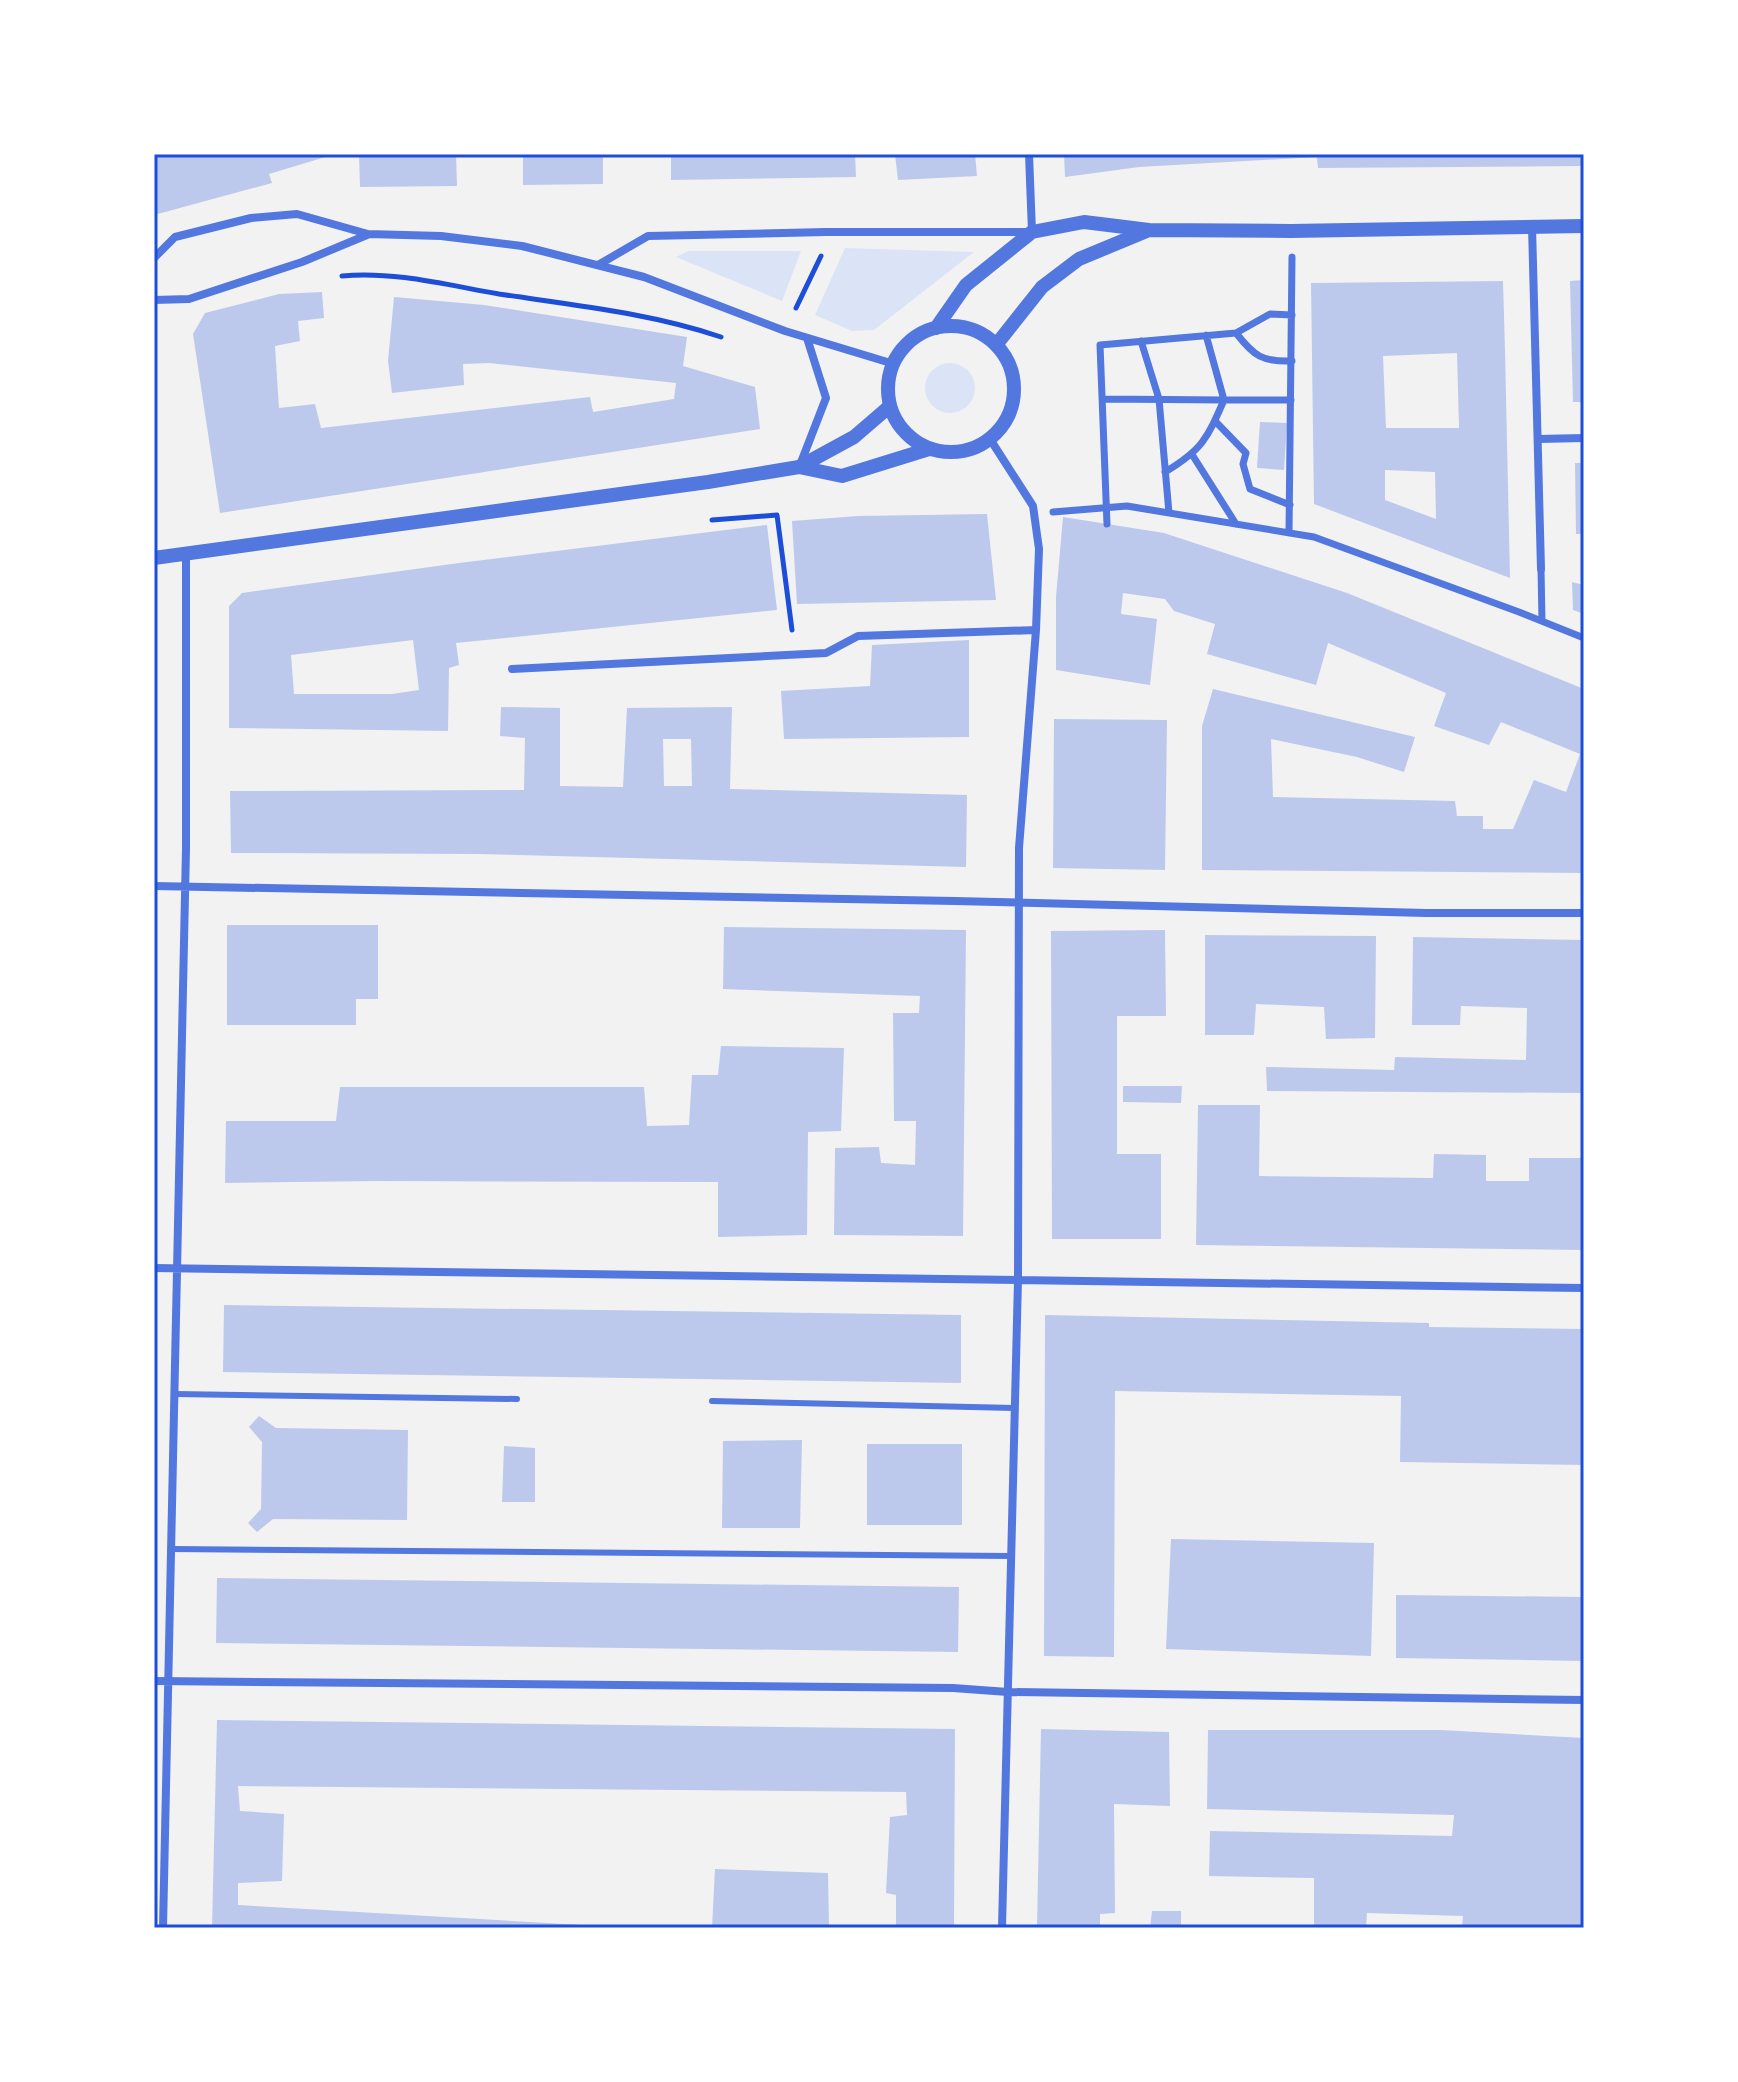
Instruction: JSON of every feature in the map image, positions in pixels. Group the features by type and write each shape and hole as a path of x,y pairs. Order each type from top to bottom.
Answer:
{"street":[{"path":"1029,154 1032,232"},
{"path":"154,258 175,237 251,218 297,214 368,234 441,236 522,246 644,277 785,331 894,364"},
{"path":"598,265 648,236 1032,232 1084,222 1149,230 1584,226"},
{"path":"1532,226 1542,621"},
{"path":"996,345 1042,287 1079,259 1149,230"},
{"path":"936,328 966,285 1032,232"},
{"path":"156,297 189,299 302,262 368,234"},
{"path":"1289,533 1292,257"},
{"path":"1107,524 1100,345 1236,333 1270,314 1292,315"},
{"path":"949,326 972,330 996,345 1011,369 1014,394 1004,425 990,439 968,451 944,452 929,449 902,430 890,406 888,384 899,354 915,338 936,328 949,326"},
{"path":"1236,333 1249,350 1270,362 1292,361"},
{"path":"1165,472 1193,456 1209,434 1224,400 1206,335"},
{"path":"799,467 826,398 807,338"},
{"path":"1141,341 1159,399 1169,513"},
{"path":"1103,399 1291,400"},
{"path":"154,558 799,467 854,437 890,406"},
{"path":"1215,421 1246,453 1243,464 1250,489 1290,505"},
{"path":"1538,439 1584,438"},
{"path":"990,439 1033,506 1039,549 1036,630 1019,848 1018,1280 1002,1928"},
{"path":"799,467 842,476 929,449"},
{"path":"1193,456 1236,524"},
{"path":"1053,512 1127,506 1314,537 1584,638"},
{"path":"163,1928 179,1268 186,555"},
{"path":"512,669 826,653 858,636 1036,630"},
{"path":"154,886 1426,913 1584,913"},
{"path":"154,1268 1584,1288"},
{"path":"154,1681 953,1688 1008,1692 1584,1700"}],"lane":[{"path":"175,1394 517,1399"},
{"path":"712,1401 1015,1408"},
{"path":"171,1549 1011,1556"}],"path":[{"path":"785,331 824,250 826,232"},
{"path":"302,262 302,279 372,273 652,319 725,338"},
{"path":"712,520 777,515 796,654"}],"shaded area":[{"path":"845,248 974,252 874,330 852,331 815,315"},
{"path":"688,251 801,251 782,301 676,257"},
{"path":"950,363 967,371 975,388 967,405 950,413 933,405 925,388 933,371"}],"building":[{"path":"154,154 332,155 269,174 272,183 154,215"},
{"path":"359,154 456,154 457,186 360,187"},
{"path":"523,154 603,154 603,184 523,185"},
{"path":"671,154 855,154 856,177 671,180"},
{"path":"895,154 975,154 977,176 898,180"},
{"path":"1064,154 1584,154 1584,166 1318,168 1317,157 1139,167 1065,177"},
{"path":"1584,280 1584,402 1573,402 1570,281"},
{"path":"1503,281 1510,578 1314,504 1311,283","holes":["1457,353 1459,428 1386,428 1383,356","1385,470 1435,472 1436,519 1385,500"]},
{"path":"322,292 324,318 298,321 300,341 275,346 279,408 315,404 321,428 590,397 593,412 674,399 676,383 489,363 463,364 464,385 392,393 388,361 394,297 484,305 687,337 683,366 755,387 760,429 220,513 193,334 205,313 279,294"},
{"path":"1260,422 1287,423 1284,470 1257,468"},
{"path":"1575,463 1584,463 1584,534 1576,534"},
{"path":"987,514 996,600 797,604 792,521 858,516"},
{"path":"1063,517 1164,533 1347,593 1584,689 1584,873 1202,870 1202,726 1213,689 1415,737 1404,772 1357,757 1271,739 1273,797 1455,801 1457,816 1483,816 1483,829 1513,829 1534,780 1566,792 1580,754 1501,722 1489,745 1434,726 1446,693 1328,643 1316,685 1207,654 1215,624 1174,611 1165,599 1123,593 1121,614 1157,619 1150,685 1056,670 1056,597"},
{"path":"767,525 777,610 456,643 459,665 449,668 448,731 229,728 229,606 242,593","holes":["413,640 419,690 392,694 294,694 291,655"]},
{"path":"1572,582 1584,585 1584,614 1573,610"},
{"path":"969,640 969,737 784,739 781,691 870,686 872,645"},
{"path":"501,707 560,708 560,786 623,787 627,708 732,707 730,789 967,795 966,867 478,854 231,853 230,791 524,790 525,738 500,736","holes":["663,739 691,739 692,786 664,786"]},
{"path":"1054,719 1167,720 1165,870 1053,868"},
{"path":"227,925 378,925 378,999 356,999 356,1025 227,1025"},
{"path":"724,927 966,930 963,1236 834,1235 835,1148 879,1147 881,1163 915,1165 916,1121 894,1121 893,1013 919,1013 920,996 723,989"},
{"path":"1165,930 1166,1016 1117,1016 1117,1154 1161,1154 1161,1239 1052,1239 1051,931"},
{"path":"1205,935 1376,936 1375,1038 1326,1039 1324,1007 1256,1004 1254,1035 1205,1035"},
{"path":"1413,937 1584,940 1584,1093 1267,1091 1266,1067 1394,1070 1395,1057 1526,1060 1527,1008 1461,1006 1460,1025 1412,1025"},
{"path":"721,1046 844,1048 841,1131 808,1132 807,1235 718,1237 718,1182 225,1183 226,1121 336,1121 340,1087 644,1087 647,1126 689,1125 692,1075 718,1075"},
{"path":"1123,1086 1182,1086 1181,1103 1123,1102"},
{"path":"1198,1105 1260,1105 1259,1176 1433,1178 1434,1154 1486,1155 1486,1181 1529,1181 1529,1158 1583,1158 1584,1250 1196,1245"},
{"path":"224,1305 961,1315 961,1383 223,1372"},
{"path":"1045,1315 1584,1329 1584,1465 1400,1462 1401,1396 1115,1391 1114,1657 1044,1656"},
{"path":"259,1416 276,1428 408,1430 407,1520 273,1519 257,1532 248,1523 261,1509 262,1442 249,1427"},
{"path":"802,1440 800,1528 722,1528 723,1441"},
{"path":"867,1444 962,1444 962,1525 867,1525"},
{"path":"504,1446 535,1448 535,1502 502,1502"},
{"path":"1171,1539 1374,1543 1371,1656 1166,1649"},
{"path":"217,1578 959,1587 958,1652 216,1643"},
{"path":"1396,1595 1584,1597 1584,1661 1396,1658"},
{"path":"217,1720 955,1729 954,1928 896,1928 896,1895 886,1893 890,1817 907,1815 906,1792 238,1786 240,1811 284,1814 282,1881 238,1883 238,1905 600,1928 212,1928"},
{"path":"1041,1729 1169,1732 1170,1806 1114,1804 1115,1913 1100,1914 1100,1928 1037,1928"},
{"path":"1208,1730 1441,1730 1584,1738 1584,1927 1462,1928 1463,1916 1367,1913 1366,1928 1314,1928 1314,1878 1209,1876 1210,1831 1452,1836 1454,1815 1207,1809"},
{"path":"715,1869 828,1873 829,1928 712,1928"},
{"path":"1152,1911 1181,1911 1181,1928 1150,1928"}]}
